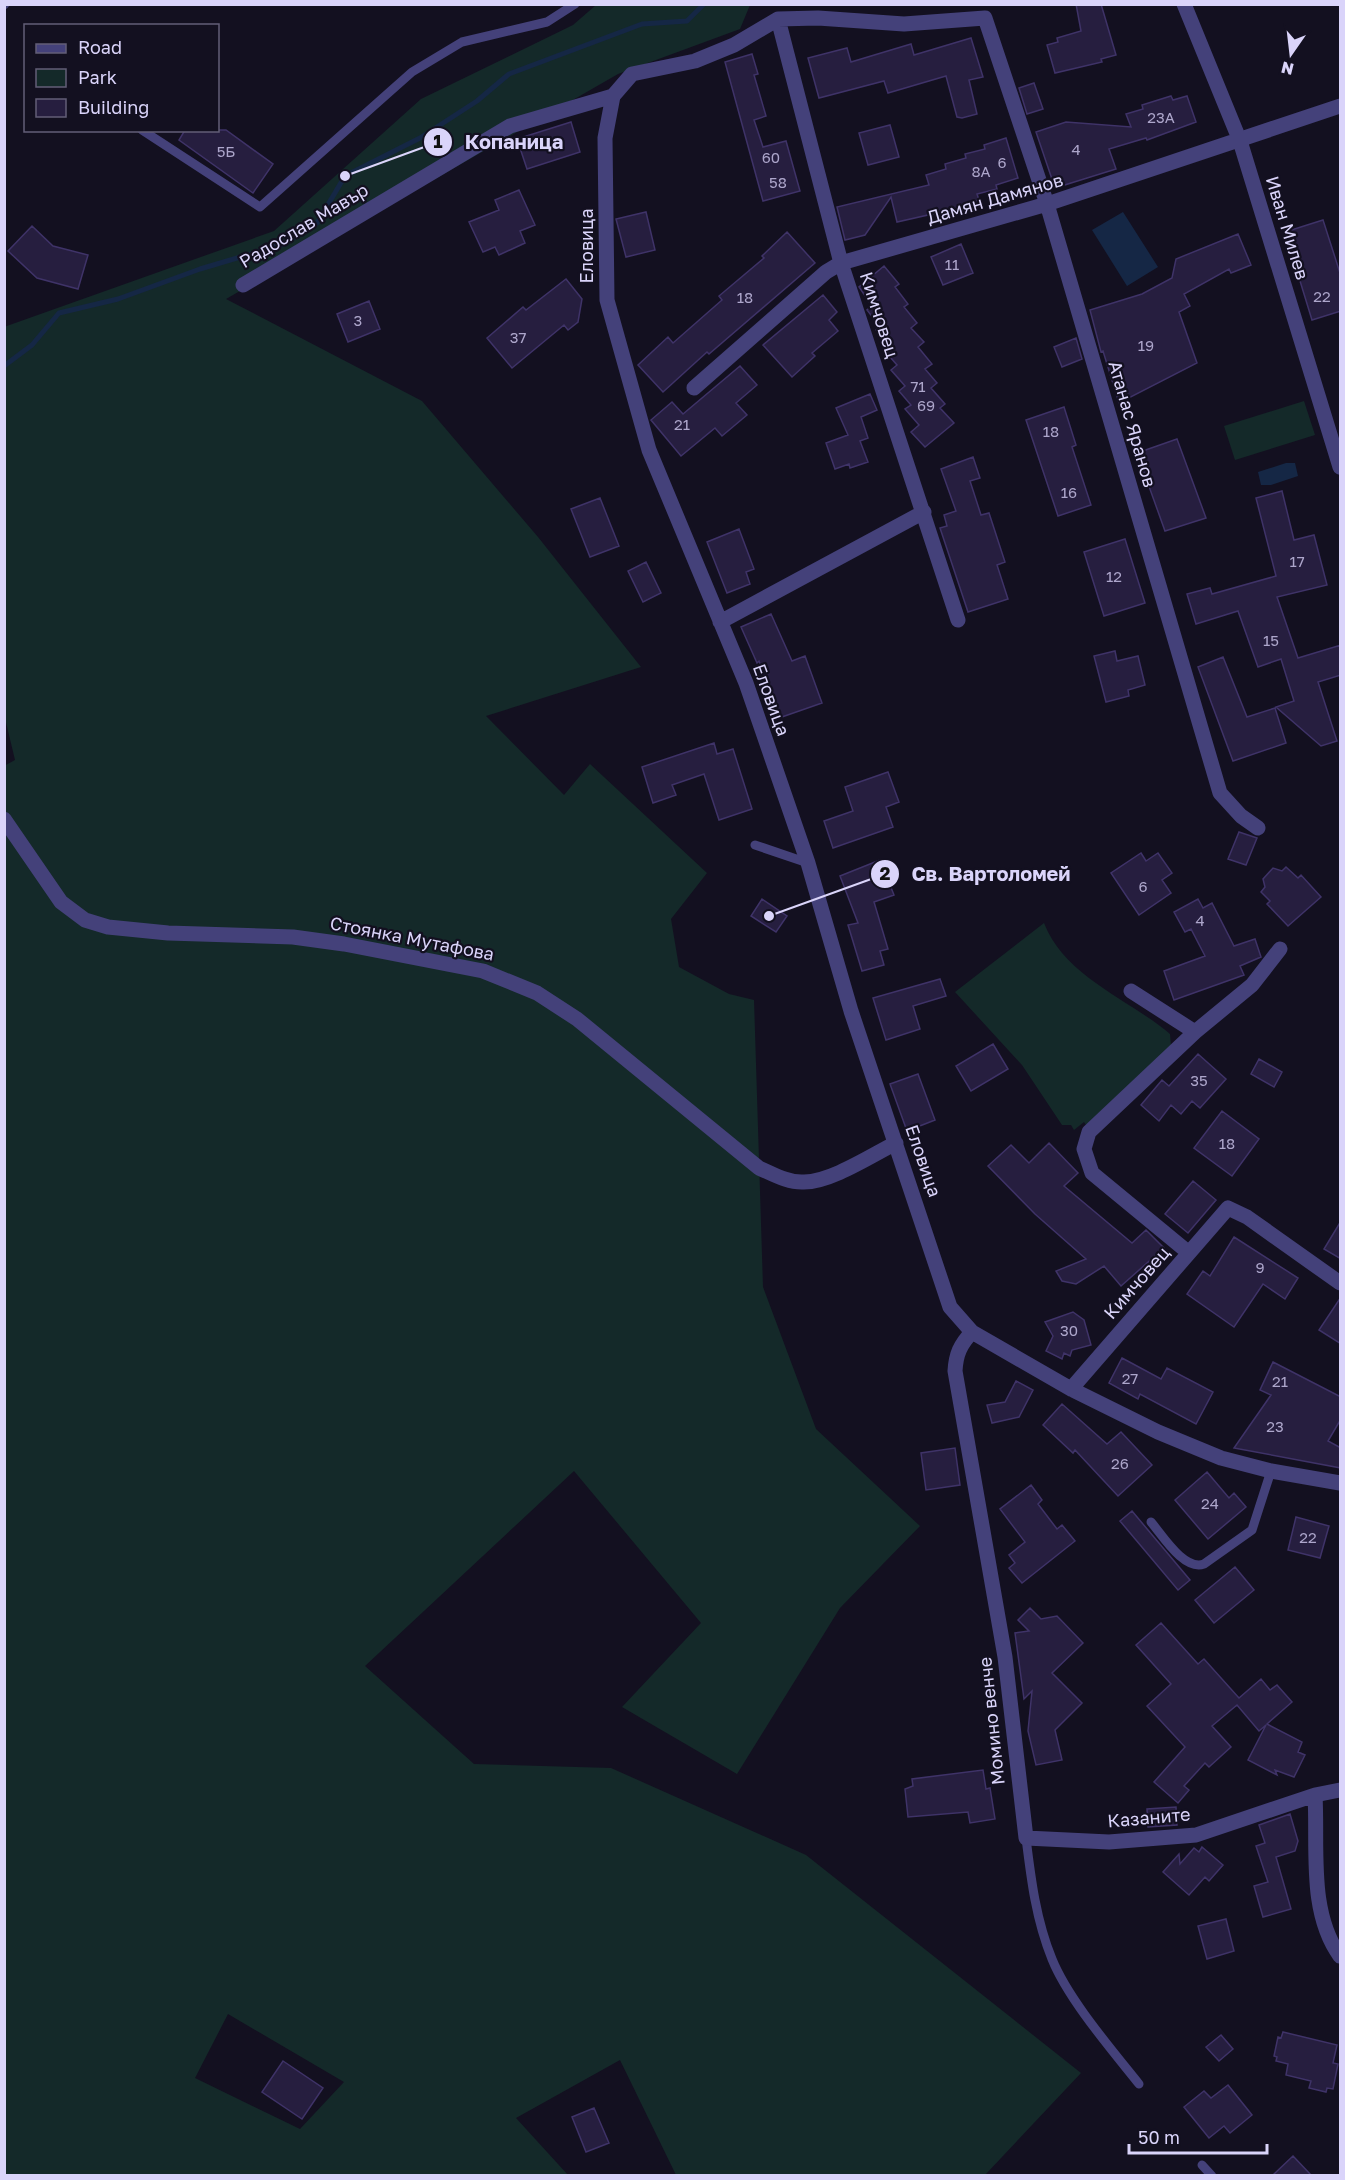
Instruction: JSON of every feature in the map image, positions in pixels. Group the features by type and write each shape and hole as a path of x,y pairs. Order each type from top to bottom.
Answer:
{"street":[{"name":"Иван Милев","path":"1184,4 1240,141 1341,467"},
{"name":"Атанас Яранов","path":"778,19 818,18 904,24 985,18 1047,204 1220,793 1241,816 1258,828"},
{"path":"613,96 632,74 695,61 734,45 778,19"},
{"name":"Кимчовец","path":"778,19 841,263 958,620"},
{"name":"Радослав Мавър","path":"243,285 510,126 613,96"},
{"name":"Еловица","path":"613,96 605,138 606,300 649,450 746,683 808,863 851,1011 950,1307 972,1332 1071,1389"},
{"name":"Дамян Дамянов","path":"694,388 826,272 841,263 1047,204 1341,106"},
{"path":"720,622 924,512"},
{"name":"Стоянка Мутафова","path":"4,819 61,902 85,920 108,927 168,933 293,937 344,944 483,971 528,988 577,1019 759,1168 779,1177 806,1182 828,1176 896,1143"},
{"name":"Кимчовец","path":"1071,1389 1189,1253 1092,1173 1083,1149 1089,1132 1195,1032 1252,985 1280,949"},
{"path":"1131,991 1195,1032"},
{"path":"1189,1253 1228,1208 1247,1217 1341,1283"},
{"name":"Момино венче","path":"972,1332 962,1342 956,1354 955,1371 1005,1657 1026,1838"},
{"path":"1071,1389 1158,1432 1221,1458 1271,1471 1341,1483"},
{"name":"Казаните","path":"1026,1838 1109,1842 1196,1835 1315,1795 1341,1790"},
{"path":"1315,1795 1318,1893 1329,1935 1341,1956"}],"lane":[{"path":"145,132 260,207 412,72 462,42 547,22 575,4"},
{"path":"755,844 808,863"},
{"path":"1151,1522 1188,1564 1198,1566 1204,1564 1252,1530 1271,1471"},
{"name":"Момино венче","path":"1026,1838 1035,1909 1053,1962 1084,2012 1139,2084"},
{"path":"1202,2164 1212,2175"}],"green space":[{"path":"596,5 750,5 740,29 618,74 226,299 422,401 538,537 641,667 486,716 564,795 590,764 707,873 671,919 679,967 729,994 754,1000 763,1287 816,1429 920,1526 840,1608 737,1774 622,1707 701,1623 574,1471 365,1666 474,1764 611,1768 806,1855 1081,2073 985,2175 676,2175 620,2060 516,2118 568,2175 5,2175 4,766 15,760 4,714 4,327 274,231 421,99 573,25","holes":["228,2014 344,2082 300,2129 195,2078"]},
{"path":"1304,401 1315,435 1235,460 1224,426"},
{"path":"1044,923 1054,942 1082,973 1170,1034 1171,1046 1086,1125 1084,1122 1074,1130 1071,1125 1062,1125 1022,1065 955,992"}],"water":[{"path":"1123,212 1158,267 1127,286 1092,230"},
{"path":"1286,463 1295,463 1298,476 1271,485 1261,485 1258,472"}],"building":[{"path":"1076,4 1101,4 1116,55 1101,59 1102,62 1055,73 1047,45 1058,42 1057,38 1081,31"},
{"path":"971,38 983,77 969,80 977,114 962,118 957,117 946,76 888,93 884,81 819,98 808,58 847,48 851,62 911,44 914,55"},
{"path":"752,54 758,74 754,75 766,116 754,120 763,147 786,141 800,191 763,201 725,62"},
{"path":"1034,83 1043,109 1027,114 1019,88"},
{"path":"1171,96 1173,100 1187,96 1196,122 1147,140 1146,138 1109,149 1116,169 1055,188 1036,132 1066,122 1131,127 1126,114 1143,109 1142,105"},
{"path":"571,122 580,152 527,169 517,139"},
{"path":"890,125 899,157 868,165 859,133"},
{"path":"226,130 273,164 253,193 179,140 184,132"},
{"path":"1006,138 1018,178 996,185 997,189 977,194 979,200 957,206 959,211 938,217 937,213 897,222 891,197 865,235 845,240 837,207 929,185 926,175 946,169 945,164 966,158 965,154 985,149 984,145"},
{"path":"519,190 535,225 520,231 525,243 499,255 495,247 483,252 469,222 499,210 495,200"},
{"path":"646,212 655,250 626,257 616,219"},
{"path":"1323,220 1341,276 1341,311 1312,320 1285,232"},
{"path":"32,226 53,246 88,255 78,289 37,278 8,251"},
{"path":"787,232 815,263 709,354 707,352 663,392 638,365 668,337 673,343 722,300 719,296 764,258 762,256"},
{"path":"1238,234 1251,265 1231,273 1229,269 1184,294 1190,306 1179,312 1197,363 1119,403 1103,351 1101,352 1090,310 1142,294 1172,278 1176,259"},
{"path":"961,244 973,273 943,285 931,257"},
{"path":"884,266 899,284 895,287 908,304 904,307 917,323 911,328 924,342 918,347 932,364 925,369 937,383 931,388 945,404 940,408 954,423 925,447 911,432 919,425 905,409 911,405 899,391 905,386 891,370 897,365 884,350 889,346 876,330 880,327 867,310 872,306 859,287"},
{"path":"566,279 582,299 578,322 568,330 564,325 512,368 487,338 523,307 526,310"},
{"path":"823,295 837,312 829,320 838,331 812,353 815,356 792,377 763,345"},
{"path":"369,301 380,329 348,342 337,314"},
{"path":"1076,338 1082,359 1062,367 1054,347"},
{"path":"740,366 757,385 736,403 747,415 722,436 715,428 681,456 651,420 672,402 683,414"},
{"path":"870,394 877,410 861,417 868,438 860,441 868,462 850,468 849,464 835,469 826,443 848,435 836,408"},
{"path":"1064,407 1076,445 1072,447 1091,505 1058,516 1026,420"},
{"path":"1177,439 1206,518 1165,531 1137,453"},
{"path":"973,457 980,478 970,481 981,515 989,513 1005,562 997,565 1008,599 968,612 940,528 947,526 944,515 956,511 941,469"},
{"path":"1282,491 1294,540 1314,535 1327,585 1277,597 1298,658 1341,645 1341,675 1318,682 1337,741 1321,746 1276,707 1294,701 1281,659 1258,667 1238,611 1196,624 1187,594 1210,588 1212,594 1276,576 1256,498"},
{"path":"600,498 619,546 590,557 571,509"},
{"path":"739,529 754,569 746,572 750,584 727,593 707,542"},
{"path":"1125,539 1145,603 1104,616 1084,552"},
{"path":"646,562 661,593 643,602 628,571"},
{"path":"771,614 792,661 805,656 822,703 779,718 759,661 757,663 741,627"},
{"path":"1115,651 1117,661 1138,656 1145,685 1128,690 1129,696 1106,702 1094,656"},
{"path":"1223,657 1247,717 1275,708 1286,743 1233,761 1198,667"},
{"path":"714,743 717,754 733,749 752,809 719,820 704,774 672,785 676,795 653,803 642,767"},
{"path":"888,772 899,802 886,807 893,827 833,848 824,821 853,811 845,787"},
{"path":"1239,832 1257,838 1246,865 1228,859"},
{"path":"1141,853 1146,861 1158,853 1172,873 1162,880 1171,893 1139,915 1111,873"},
{"path":"880,860 894,895 874,902 888,949 880,951 884,965 862,971 848,925 858,923 840,876"},
{"path":"1286,867 1298,878 1301,875 1321,897 1288,926 1267,904 1270,901 1261,892 1265,887 1263,879 1273,868 1282,871"},
{"path":"762,899 787,916 776,932 751,916"},
{"path":"1198,899 1203,908 1212,903 1234,946 1255,939 1261,957 1240,966 1244,975 1174,1000 1164,971 1205,956 1191,929 1185,932 1174,912"},
{"path":"940,979 946,996 913,1006 920,1029 886,1040 873,998"},
{"path":"993,1044 1008,1069 971,1091 956,1066"},
{"path":"1198,1054 1226,1079 1200,1108 1192,1101 1181,1114 1171,1105 1159,1121 1141,1105 1162,1080 1169,1086"},
{"path":"1259,1059 1282,1072 1274,1087 1251,1074"},
{"path":"918,1074 935,1120 907,1131 890,1084"},
{"path":"1222,1111 1259,1139 1232,1176 1194,1148"},
{"path":"1049,1143 1078,1173 1064,1186 1132,1243 1146,1230 1164,1248 1121,1286 1104,1266 1076,1284 1062,1281 1056,1271 1086,1259 1035,1214 988,1166 1011,1145 1029,1163"},
{"path":"1193,1181 1216,1200 1188,1233 1165,1214"},
{"path":"1341,1221 1341,1259 1324,1249"},
{"path":"1234,1237 1298,1278 1285,1299 1263,1284 1234,1327 1187,1294 1203,1271 1210,1276"},
{"path":"1341,1297 1341,1344 1319,1330"},
{"path":"1073,1312 1084,1320 1091,1345 1072,1350 1070,1356 1064,1353 1062,1359 1046,1351 1053,1336 1045,1322"},
{"path":"1122,1358 1161,1379 1167,1368 1213,1392 1196,1424 1140,1394 1138,1399 1109,1383"},
{"path":"1273,1362 1341,1397 1341,1419 1328,1441 1341,1448 1341,1468 1234,1448 1271,1395 1260,1390"},
{"path":"1016,1381 1033,1390 1019,1417 992,1423 987,1405 1005,1402"},
{"path":"1062,1404 1107,1444 1121,1432 1152,1465 1118,1496 1075,1450 1073,1453 1043,1425"},
{"path":"955,1448 960,1485 926,1490 921,1453"},
{"path":"1207,1472 1229,1498 1234,1493 1246,1507 1208,1539 1175,1500"},
{"path":"1031,1485 1042,1500 1038,1504 1057,1529 1062,1525 1075,1541 1022,1583 1009,1568 1015,1563 1009,1555 1025,1542 1000,1509"},
{"path":"1132,1511 1190,1580 1178,1590 1120,1521"},
{"path":"1296,1517 1329,1526 1320,1558 1288,1550"},
{"path":"1235,1567 1254,1590 1214,1623 1195,1600"},
{"path":"1030,1608 1041,1619 1057,1616 1083,1643 1052,1673 1082,1703 1055,1730 1062,1760 1036,1765 1028,1731 1032,1691 1024,1699 1015,1633 1029,1631 1018,1620"},
{"path":"1161,1623 1198,1664 1204,1659 1239,1698 1261,1679 1270,1690 1277,1685 1292,1702 1267,1724 1302,1742 1298,1752 1305,1755 1294,1777 1275,1770 1277,1775 1248,1760 1266,1725 1259,1731 1237,1705 1212,1726 1231,1747 1209,1767 1205,1763 1184,1786 1189,1790 1178,1803 1154,1782 1185,1747 1147,1706 1171,1684 1136,1645"},
{"path":"983,1770 986,1789 990,1788 995,1819 970,1823 968,1812 908,1817 905,1789 913,1786 912,1779"},
{"path":"1176,1807 1177,1825 1148,1827 1147,1809"},
{"path":"1290,1814 1298,1841 1295,1851 1276,1857 1291,1909 1263,1917 1254,1886 1268,1882 1256,1846 1265,1843 1259,1825"},
{"path":"1202,1847 1223,1865 1209,1881 1205,1877 1189,1895 1163,1872 1179,1854 1180,1864 1194,1848 1199,1852"},
{"path":"1226,1919 1234,1951 1207,1959 1198,1926"},
{"path":"1283,2032 1337,2045 1333,2063 1338,2064 1333,2089 1327,2088 1326,2092 1309,2088 1311,2081 1286,2075 1288,2064 1276,2061 1277,2057 1274,2056 1278,2037 1281,2038"},
{"path":"1221,2035 1233,2049 1219,2061 1206,2047"},
{"path":"283,2061 323,2088 302,2119 262,2092"},
{"path":"1228,2085 1252,2115 1230,2133 1224,2126 1209,2138 1184,2107 1204,2091 1211,2098"},
{"path":"594,2108 609,2143 586,2152 572,2117"},
{"path":"1293,2156 1311,2175 1273,2175"}],"waterway":[{"path":"4,366 32,345 59,313 118,299 200,269 284,244 317,223 345,176 420,138 477,101 509,74 642,24 687,21 704,4"}],"place":[{"name":"Копаница","path":"345,176"},
{"name":"Св. Вартоломей","path":"769,916"}]}
